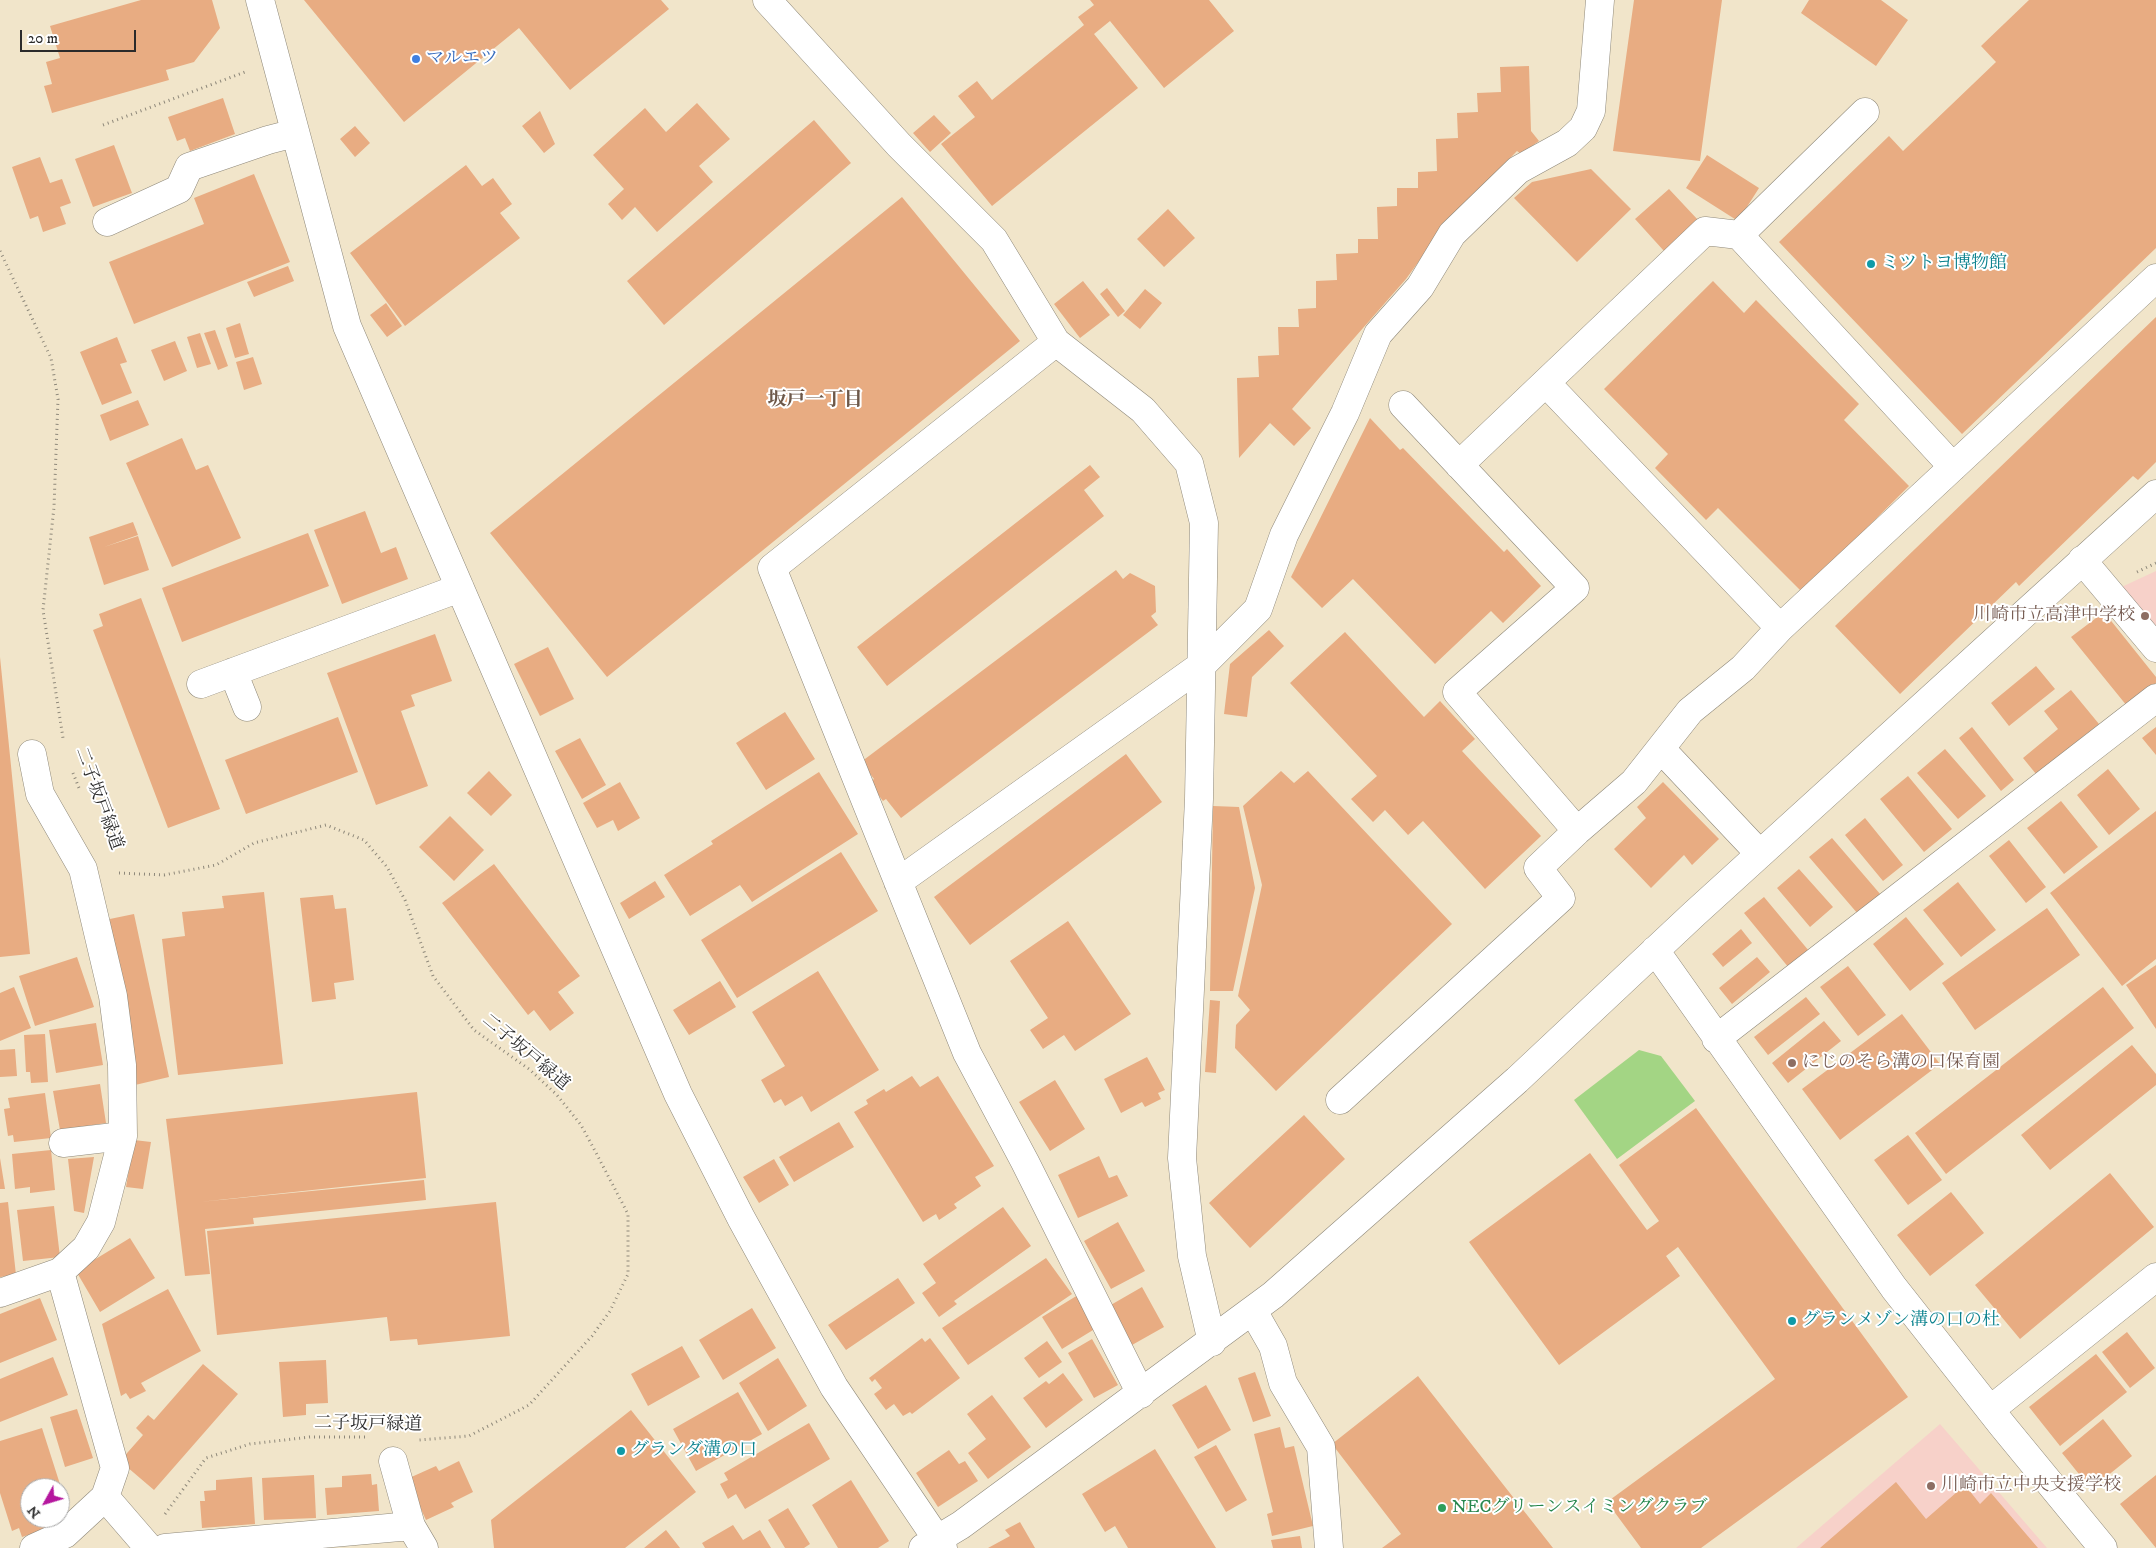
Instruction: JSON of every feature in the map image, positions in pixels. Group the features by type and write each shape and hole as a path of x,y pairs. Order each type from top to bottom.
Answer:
{"street":[{"path":"260,0 347,326 678,1094 741,1218 834,1387 934,1545 1142,1394 1263,1303 1516,1080 1760,854 2156,494"},
{"path":"767,0 899,145 994,240 1056,342 1143,410 1189,463 1204,523 1199,799 1182,1158 1192,1256 1212,1342"},
{"path":"898,882 1202,665 1258,609 1284,535 1345,413 1378,334 1420,287 1452,234 1518,170 1567,143 1583,128 1591,111 1600,0"},
{"path":"1739,235 1865,112"},
{"path":"107,222 179,189 189,167 268,140 296,133"},
{"path":"1459,465 1705,231 1739,235 1953,468"},
{"path":"1340,1100 1561,898 1538,868 1577,831 1634,782 1690,712 1743,668 1780,628 2156,278"},
{"path":"1056,342 772,568 967,1053 1025,1162 1142,1394"},
{"path":"1546,383 1780,628"},
{"path":"1403,405 1574,588 1457,692 1577,831"},
{"path":"2082,560 2156,648"},
{"path":"201,684 460,588"},
{"path":"233,672 247,708"},
{"path":"1716,1038 2156,698"},
{"path":"1661,749 1760,854"},
{"path":"0,1292 60,1272 86,1248 101,1222 124,1136 122,1065 113,996 83,869 40,794 32,754"},
{"path":"1656,950 1716,1038 1820,1181 1894,1288 1990,1410 2103,1548"},
{"path":"63,1143 124,1136"},
{"path":"34,1548 65,1534 105,1497 114,1468 60,1272"},
{"path":"1990,1410 2156,1277"},
{"path":"1263,1303 1283,1383 1321,1447 1329,1548"},
{"path":"165,1548 418,1537 393,1461"},
{"path":"105,1497 149,1548"}],"path":[{"path":"103,125 251,70"},
{"name":"二子坂戸緑道","path":"0,251 51,358 58,399 54,507 43,610 64,742"},
{"name":"二子坂戸緑道","path":"72,770 79,789"},
{"name":"二子坂戸緑道","path":"110,872 164,875 216,865 254,842 326,825 364,840 387,867 405,900 433,976 474,1030 529,1069 557,1095 581,1125 594,1149 628,1214 628,1274 610,1311 592,1336 529,1405 469,1436 412,1439"},
{"name":"二子坂戸緑道","path":"161,1520 206,1458 250,1444 310,1437 377,1437"}],"shaded area":[{"name":"川崎市立高津中学校","path":"2156,571 2156,641 2113,591"},
{"name":"川崎市立中央支援学校","path":"1940,1424 2047,1548 1796,1548"}],"green space":[{"path":"1639,1050 1661,1056 1695,1101 1617,1159 1574,1100"}],"building":[{"path":"141,0 212,0 220,28 194,62 166,70 169,80 52,113 44,86 52,84 46,62 60,58 50,26"},
{"name":"マルエツ","path":"304,0 661,0 669,9 570,90 519,28 404,122"},
{"path":"1090,0 1209,0 1234,31 1164,88 1110,21 1094,34 1138,88 992,206 941,144 975,117 958,96 977,81 992,100 1084,25 1078,17 1094,5"},
{"path":"1634,0 1722,0 1700,161 1613,151"},
{"path":"1809,0 1881,0 1908,20 1876,66 1801,13"},
{"path":"2029,0 2156,0 2156,248 1962,434 1779,242 1889,136 1903,151 1996,62 1981,46"},
{"path":"1529,66 1531,131 1539,141 1521,154 1517,151 1446,224 1406,279 1292,409 1311,428 1294,446 1270,423 1239,458 1237,378 1259,377 1258,356 1279,355 1278,327 1299,327 1298,309 1316,308 1316,281 1337,280 1336,254 1358,253 1358,239 1378,239 1377,207 1397,206 1397,188 1418,188 1418,172 1437,171 1436,139 1458,138 1457,113 1478,112 1477,93 1501,92 1500,67"},
{"path":"223,98 235,134 190,151 185,138 177,141 168,117"},
{"path":"697,103 730,139 699,166 713,182 657,232 635,207 622,220 608,204 624,189 593,155 645,108 666,132"},
{"path":"540,111 555,144 544,153 522,126"},
{"path":"934,115 951,133 930,152 913,133"},
{"path":"814,120 851,163 664,325 627,281"},
{"path":"355,126 370,143 355,157 340,139"},
{"path":"114,145 132,193 93,207 75,159"},
{"path":"1707,155 1759,188 1738,221 1686,188"},
{"path":"40,157 50,183 62,179 71,203 60,207 66,224 43,232 38,216 30,219 12,167"},
{"path":"466,165 482,186 493,178 512,204 500,213 520,238 405,326 350,253"},
{"path":"1591,169 1631,209 1577,262 1514,198 1532,182"},
{"path":"254,174 290,262 134,324 109,262 204,224 194,198"},
{"path":"1669,189 1698,220 1664,251 1635,219"},
{"path":"902,197 1020,341 607,677 490,533"},
{"path":"1168,209 1195,238 1164,267 1137,239"},
{"path":"288,266 294,281 254,297 247,282"},
{"path":"1083,281 1110,315 1080,338 1054,304"},
{"path":"1713,281 1744,313 1756,300 1859,404 1844,420 1909,486 1802,592 1718,508 1706,520 1655,468 1668,454 1604,389"},
{"path":"1107,288 1125,311 1118,317 1100,294"},
{"path":"1145,289 1162,303 1140,329 1123,315"},
{"path":"386,303 402,326 387,337 370,315"},
{"path":"2156,317 2156,462 2138,480 2133,476 2019,586 2016,582 1900,694 1835,626"},
{"path":"240,323 249,354 235,358 226,328"},
{"path":"215,330 228,366 218,370 204,333"},
{"path":"200,333 211,364 197,368 187,337"},
{"path":"117,337 127,362 120,364 132,393 102,405 80,352"},
{"path":"175,341 187,371 164,381 151,350"},
{"path":"253,357 262,384 244,390 236,362"},
{"path":"138,400 149,425 110,441 100,415"},
{"path":"1370,418 1400,450 1403,448 1504,552 1507,549 1541,586 1503,623 1491,611 1435,664 1353,579 1322,608 1291,577"},
{"path":"182,438 196,470 208,465 241,538 172,567 126,463"},
{"path":"1090,465 1100,477 1084,490 1104,516 887,686 857,647"},
{"path":"365,511 381,553 396,547 408,579 342,604 314,530"},
{"path":"133,522 138,535 104,547 138,536 149,570 104,585 89,537"},
{"path":"308,533 329,586 182,642 162,588"},
{"path":"1116,570 1123,579 1130,573 1155,586 1156,612 1151,616 1158,625 901,818 886,799 883,801 869,783 874,779 861,762"},
{"path":"141,598 220,809 168,828 93,630 103,626 99,614"},
{"path":"2104,612 2156,677 2156,683 2127,706 2071,637"},
{"path":"1269,630 1284,646 1252,677 1247,717 1224,714 1230,664"},
{"path":"1345,632 1424,717 1440,701 1475,739 1462,751 1541,836 1485,889 1423,821 1408,835 1385,810 1373,822 1351,799 1377,776 1290,683"},
{"path":"435,634 452,681 411,695 415,706 401,711 428,786 376,805 327,673"},
{"path":"548,647 574,699 540,716 514,664"},
{"path":"0,657 30,954 0,957"},
{"path":"2036,666 2055,689 2009,726 1991,703"},
{"path":"2071,690 2099,724 2036,774 2023,758 2058,729 2044,711"},
{"path":"785,712 815,759 766,790 736,743"},
{"path":"338,717 358,772 246,814 225,760"},
{"path":"1972,727 2014,780 2001,791 1959,738"},
{"path":"2156,727 2156,755 2142,738"},
{"path":"580,738 606,785 582,799 555,751"},
{"path":"1945,749 1986,796 1958,819 1917,773"},
{"path":"1126,754 1162,802 970,945 934,897"},
{"path":"2108,769 2140,809 2109,835 2077,795"},
{"path":"489,771 512,795 491,816 467,793"},
{"path":"1281,771 1294,783 1308,771 1452,924 1276,1091 1235,1048 1236,1025 1250,1010 1238,996 1262,885 1243,806"},
{"path":"819,772 858,834 752,902 740,885 690,916 664,875 713,844 711,841"},
{"path":"1908,776 1952,829 1924,852 1880,799"},
{"path":"620,782 640,818 618,831 613,820 597,828 583,803"},
{"path":"1663,782 1719,839 1692,865 1684,855 1651,888 1614,849 1646,818 1637,807"},
{"path":"2061,801 2098,847 2064,874 2027,828"},
{"path":"1213,806 1239,807 1255,888 1233,991 1210,991"},
{"path":"2156,811 2156,959 2122,986 2050,893"},
{"path":"450,816 484,850 454,881 419,847"},
{"path":"1865,818 1903,865 1883,881 1845,835"},
{"path":"1832,838 1881,895 1858,914 1809,857"},
{"path":"2009,840 2046,887 2026,903 1989,856"},
{"path":"841,852 878,911 737,998 701,940"},
{"path":"494,864 580,976 558,992 574,1013 550,1031 534,1010 528,1015 442,903"},
{"path":"1799,869 1833,907 1810,927 1777,888"},
{"path":"655,881 665,897 629,919 620,903"},
{"path":"1958,882 1996,930 1961,957 1923,910"},
{"path":"264,892 283,1064 178,1075 162,939 185,936 182,912 224,908 222,896"},
{"path":"333,895 335,909 346,908 354,980 334,983 336,999 312,1002 300,898"},
{"path":"1764,897 1809,951 1789,968 1744,913"},
{"path":"2047,908 2080,955 1975,1030 1942,983"},
{"path":"134,914 169,1077 135,1085 105,920"},
{"path":"1906,917 1944,964 1910,991 1873,944"},
{"path":"1068,921 1131,1014 1075,1051 1064,1035 1043,1049 1030,1030 1048,1018 1010,961"},
{"path":"1741,929 1752,943 1723,967 1712,954"},
{"path":"77,957 94,1007 35,1026 19,976"},
{"path":"1757,957 1770,972 1732,1004 1719,988"},
{"path":"2156,965 2156,1029 2126,985"},
{"path":"1848,966 1886,1015 1858,1036 1820,987"},
{"path":"818,971 879,1070 811,1112 802,1096 785,1106 781,1099 774,1103 761,1080 785,1066 752,1012"},
{"path":"720,981 736,1007 689,1035 673,1010"},
{"path":"14,987 31,1028 0,1041 0,993"},
{"path":"2103,987 2134,1028 1946,1174 1915,1133"},
{"path":"1806,997 1820,1014 1768,1055 1754,1037"},
{"path":"1210,1000 1220,1001 1216,1073 1205,1072"},
{"path":"1902,1014 1940,1064 1840,1140 1802,1089"},
{"path":"1824,1021 1841,1041 1788,1083 1772,1063"},
{"path":"96,1023 103,1065 56,1073 49,1030"},
{"path":"45,1034 48,1082 31,1083 30,1072 26,1072 24,1035"},
{"path":"2132,1045 2156,1074 2156,1085 2050,1170 2021,1135"},
{"path":"15,1049 17,1076 0,1077 0,1050"},
{"path":"1147,1057 1165,1090 1158,1093 1161,1099 1145,1107 1142,1102 1121,1113 1104,1079"},
{"path":"912,1076 920,1087 938,1076 994,1166 975,1177 981,1186 954,1204 957,1208 939,1220 936,1214 923,1222 854,1112 868,1104 866,1100 884,1089 886,1092"},
{"path":"1055,1080 1085,1129 1050,1151 1019,1102"},
{"path":"100,1084 106,1123 60,1130 53,1091"},
{"path":"417,1092 426,1178 199,1202 424,1180 426,1200 253,1218 254,1224 205,1229 210,1274 185,1276 166,1119"},
{"path":"45,1093 51,1138 14,1142 13,1135 8,1136 4,1109 10,1108 8,1098"},
{"name":"グランメゾン溝の口の杜","path":"1696,1108 1908,1397 1701,1548 1641,1548 1607,1502 1775,1379 1678,1247 1666,1256 1680,1276 1559,1365 1469,1242 1590,1153 1647,1230 1659,1221 1619,1165"},
{"path":"1304,1115 1345,1159 1250,1248 1209,1203"},
{"path":"839,1122 854,1147 794,1182 779,1157"},
{"path":"1908,1135 1942,1180 1908,1205 1874,1160"},
{"path":"134,1140 151,1142 143,1189 126,1187"},
{"path":"51,1150 55,1190 30,1193 30,1187 15,1189 12,1154"},
{"path":"1099,1156 1109,1178 1117,1175 1128,1196 1078,1218 1058,1175"},
{"path":"94,1157 84,1213 74,1211 68,1159"},
{"path":"0,1158 5,1189 0,1189"},
{"path":"774,1159 789,1185 759,1203 743,1177"},
{"path":"2110,1173 2154,1227 2020,1339 1975,1285"},
{"path":"1951,1192 1984,1233 1930,1276 1897,1235"},
{"path":"8,1202 16,1275 0,1277 0,1203"},
{"path":"496,1202 510,1336 418,1345 417,1339 390,1341 387,1317 217,1335 207,1231"},
{"path":"54,1206 60,1257 23,1261 17,1210"},
{"path":"1003,1207 1031,1246 954,1301 957,1304 939,1317 922,1293 936,1283 923,1264"},
{"path":"1118,1222 1145,1271 1111,1289 1084,1241"},
{"path":"130,1238 155,1278 100,1312 76,1271"},
{"path":"1046,1258 1072,1294 968,1365 942,1328"},
{"path":"898,1278 915,1303 846,1350 828,1325"},
{"path":"1142,1287 1164,1327 1132,1345 1109,1306"},
{"path":"168,1289 201,1351 141,1383 146,1391 130,1399 126,1393 121,1396 102,1324"},
{"path":"1078,1295 1098,1327 1062,1349 1042,1317"},
{"path":"40,1298 57,1340 0,1363 0,1314"},
{"path":"752,1308 776,1348 723,1380 699,1340"},
{"path":"2127,1332 2155,1368 2130,1388 2102,1352"},
{"path":"922,1338 925,1342 930,1338 960,1378 912,1414 910,1412 903,1416 894,1404 886,1410 874,1394 882,1388 875,1379 872,1382 869,1378"},
{"path":"1092,1339 1118,1385 1094,1398 1068,1353"},
{"path":"1047,1341 1062,1362 1039,1378 1024,1358"},
{"path":"682,1346 700,1377 648,1406 631,1374"},
{"path":"2096,1354 2127,1392 2060,1446 2029,1407"},
{"path":"53,1357 68,1395 0,1422 0,1379"},
{"path":"778,1358 807,1406 768,1431 739,1383"},
{"path":"326,1360 328,1403 306,1404 306,1415 283,1417 279,1362"},
{"path":"203,1364 238,1394 154,1490 120,1461 143,1435 136,1428 148,1415 154,1420"},
{"path":"1255,1372 1271,1416 1253,1422 1238,1378"},
{"path":"1063,1373 1083,1400 1046,1428 1023,1398 1046,1381 1049,1384"},
{"path":"1418,1376 1553,1548 1382,1548 1401,1534 1332,1444"},
{"path":"1206,1385 1231,1430 1198,1449 1172,1405"},
{"path":"738,1392 762,1434 696,1471 673,1429"},
{"path":"992,1395 1031,1447 988,1479 968,1453 986,1439 967,1414"},
{"path":"77,1409 93,1458 65,1467 50,1417"},
{"name":"グランダ溝の口","path":"631,1410 696,1492 625,1548 494,1548 491,1520"},
{"path":"2103,1419 2132,1456 2091,1489 2062,1453"},
{"path":"809,1423 830,1459 745,1509 736,1494 728,1499 720,1484 728,1480 724,1473"},
{"path":"1280,1427 1285,1448 1294,1446 1313,1526 1272,1536 1267,1514 1273,1512 1254,1434"},
{"path":"42,1428 58,1478 20,1478 20,1528 49,1528 22,1537 19,1528 12,1531 0,1493 0,1441"},
{"path":"1216,1445 1247,1500 1226,1512 1194,1457"},
{"path":"1155,1449 1216,1548 1128,1548 1115,1526 1105,1532 1082,1494"},
{"path":"949,1450 959,1464 965,1461 978,1481 938,1507 916,1473"},
{"path":"459,1461 473,1492 451,1503 454,1507 426,1520 407,1479 436,1466 439,1471"},
{"path":"371,1474 372,1485 377,1484 379,1511 327,1515 325,1488 342,1487 342,1476"},
{"path":"314,1475 316,1518 264,1520 262,1478"},
{"path":"2156,1475 2156,1548 2120,1504"},
{"path":"252,1477 255,1524 202,1528 200,1501 205,1501 204,1491 216,1490 216,1480"},
{"path":"851,1480 889,1541 878,1548 838,1548 812,1505"},
{"path":"1896,1482 1926,1519 1965,1485 1980,1504 1991,1493 2038,1548 1820,1548"},
{"path":"788,1508 810,1544 804,1548 785,1548 768,1520"},
{"path":"1020,1522 1035,1548 988,1548 1010,1536 1005,1530"},
{"path":"733,1525 743,1540 760,1530 771,1548 705,1548 702,1543"},
{"path":"666,1530 680,1548 644,1548"},
{"path":"1300,1536 1302,1548 1273,1548 1271,1540"}],"place":[{"name":"マルエツ","path":"416,59"},
{"name":"ミツトヨ博物館","path":"1871,264"},
{"name":"川崎市立高津中学校","path":"2145,616"},
{"name":"にじのそら溝の口保育園","path":"1792,1063"},
{"name":"グランメゾン溝の口の杜","path":"1792,1321"},
{"name":"グランダ溝の口","path":"621,1451"},
{"name":"川崎市立中央支援学校","path":"1931,1486"},
{"name":"NECグリーンスイミングクラブ","path":"1442,1508"}],"district":[{"name":"坂戸一丁目","path":"815,401"}]}
